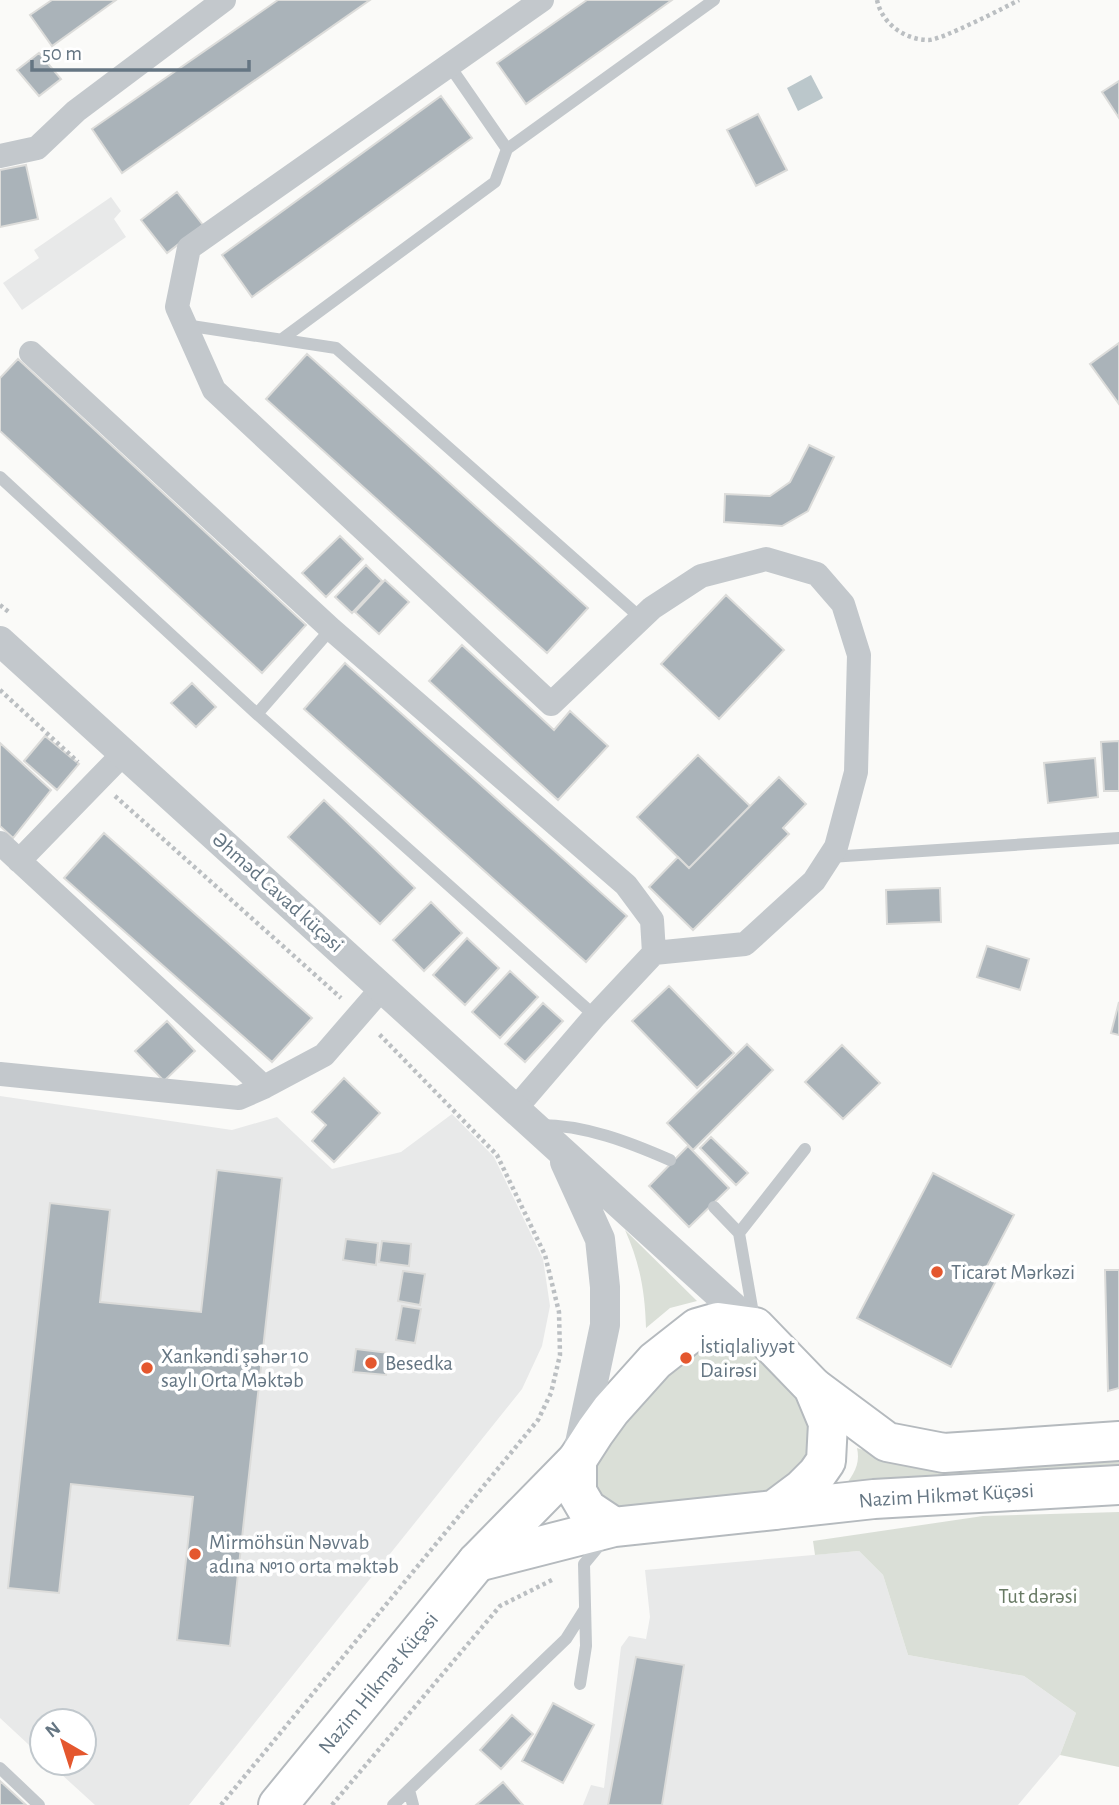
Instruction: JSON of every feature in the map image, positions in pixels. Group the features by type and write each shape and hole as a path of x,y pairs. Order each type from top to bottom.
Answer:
{"main road":[{"path":"477,1562 614,1527 774,1510 802,1489 826,1461 828,1423 813,1387 755,1326 718,1322 697,1328 655,1361 611,1410 577,1460 577,1492 587,1509 614,1527"},
{"name":"Nazim Hikmət Küçəsi","path":"813,1387 887,1442 944,1453 1118,1440"},
{"name":"Nazim Hikmət Küçəsi","path":"278,1805 477,1562 577,1460"},
{"name":"Nazim Hikmət Küçəsi","path":"774,1510 874,1499 1119,1485"}],"street":[{"path":"0,156 37,148 76,111 224,0"},
{"path":"541,0 189,248 177,307 214,390 551,704 652,608 701,576 766,559 817,575 843,604 859,655 856,772 836,847 814,881 745,944 654,953 595,1016 535,1125 579,1189 600,1238 606,1325 577,1460"},
{"path":"31,353 331,629 626,885 652,920 654,953"},
{"name":"Əhməd Cavad küçəsi","path":"0,641 755,1326"},
{"path":"19,861 124,753"},
{"path":"0,843 264,1087"},
{"path":"0,1074 239,1098 324,1055 383,987"}],"lane":[{"path":"282,339 495,182 508,149 714,0"},
{"path":"449,65 508,149"},
{"path":"185,325 336,348 642,619"},
{"path":"0,477 257,714 595,1016"},
{"path":"257,714 331,629"},
{"path":"830,857 1119,838"},
{"path":"535,1125 559,1125 628,1142 670,1160"},
{"path":"739,1233 805,1149"},
{"path":"714,1207 739,1233 755,1326"},
{"path":"580,1684 586,1646 584,1564 614,1527"},
{"path":"393,1805 566,1639 585,1609"},
{"path":"0,1768 39,1805"},
{"path":"409,1790 413,1805"}],"path":[{"path":"877,0 889,25 906,35 931,40 1020,0"},
{"path":"0,690 360,1015 497,1155 545,1255 559,1312 560,1355 551,1393 538,1420 221,1805"},
{"path":"332,1805 500,1606 584,1564"}],"shaded area":[{"path":"811,75 823,98 798,111 787,88"},
{"path":"111,197 121,211 114,219 126,237 22,310 3,283 39,258 34,250"},
{"name":"Mirmöhsün Nəvvab adına №10 orta məktəb","path":"0,1096 232,1130 277,1117 332,1169 401,1152 452,1114 494,1157 543,1259 550,1306 542,1346 522,1389 189,1805 95,1805 64,1777 98,1777 98,1707 28,1707 28,1744 0,1718"},
{"path":"859,1551 883,1575 908,1655 1024,1676 1076,1713 1060,1755 1018,1805 583,1805 591,1785 604,1788 621,1647 629,1636 646,1639 650,1617 645,1570"}],"green space":[{"path":"625,1230 697,1301 670,1308 646,1328 641,1278"},
{"path":"732,1340 750,1346 764,1356 809,1413 808,1459 774,1493 615,1511 593,1494 592,1464 696,1343"},
{"path":"857,1448 916,1467 1119,1456 1119,1471 842,1490 857,1466"},
{"name":"Tut dərəsi","path":"1119,1512 1119,1767 1060,1755 1076,1713 1024,1676 908,1655 883,1575 859,1551 815,1555 813,1541 983,1516"}],"building":[{"path":"52,0 116,0 52,46 30,15"},
{"path":"278,0 370,0 122,173 92,129"},
{"path":"587,0 672,0 526,104 497,63"},
{"path":"39,53 61,79 39,96 17,70"},
{"path":"1119,81 1119,118 1102,92"},
{"path":"441,96 472,138 252,297 222,255"},
{"path":"758,114 787,170 756,186 727,130"},
{"path":"26,165 38,219 0,227 0,170"},
{"path":"177,192 203,225 167,253 141,220"},
{"path":"1119,343 1119,404 1090,364"},
{"path":"307,354 588,608 547,653 266,399"},
{"path":"18,359 306,625 262,673 0,431 0,378"},
{"path":"809,445 834,457 808,511 782,526 724,522 725,494 770,496 790,482"},
{"path":"340,536 363,559 326,597 302,573"},
{"path":"366,565 382,581 352,613 335,597"},
{"path":"385,580 409,602 379,634 355,612"},
{"path":"726,595 784,650 719,719 661,664"},
{"path":"462,645 554,730 570,711 608,746 558,800 429,681"},
{"path":"345,663 627,916 586,962 304,709"},
{"path":"192,683 216,707 196,727 171,703"},
{"path":"45,736 79,764 57,790 24,761"},
{"path":"1119,741 1119,791 1104,791 1101,742"},
{"path":"0,743 51,790 13,838 0,826"},
{"path":"698,755 750,806 689,868 637,817"},
{"path":"1095,758 1098,797 1048,803 1044,763"},
{"path":"779,777 806,804 783,828 789,834 693,930 649,887 678,857 689,868"},
{"path":"324,800 415,888 380,924 288,837"},
{"path":"104,833 312,1018 272,1062 64,878"},
{"path":"940,888 941,922 887,924 886,890"},
{"path":"431,902 462,933 424,971 393,940"},
{"path":"467,938 499,968 465,1005 433,975"},
{"path":"987,946 1029,959 1020,990 977,977"},
{"path":"510,971 538,997 500,1038 472,1012"},
{"path":"669,986 734,1053 697,1088 632,1021"},
{"path":"1119,1002 1119,1035 1111,1033"},
{"path":"543,1003 563,1021 525,1062 505,1044"},
{"path":"167,1021 195,1051 164,1081 135,1051"},
{"path":"747,1044 773,1070 693,1150 667,1123"},
{"path":"842,1045 880,1083 843,1119 805,1082"},
{"path":"344,1078 380,1113 334,1162 312,1141 326,1125 312,1112"},
{"path":"711,1137 748,1173 736,1185 700,1148"},
{"path":"688,1146 729,1188 689,1227 649,1186"},
{"name":"Xankəndi şəhər 10 saylı Orta Məktəb","path":"217,1170 282,1178 230,1646 177,1640 193,1497 71,1484 59,1593 8,1588 50,1203 110,1210 100,1302 201,1312"},
{"name":"Ticarət Mərkəzi","path":"933,1173 1014,1215 986,1268 999,1275 951,1367 857,1318"},
{"path":"346,1239 378,1243 376,1265 343,1260"},
{"path":"382,1241 411,1244 409,1266 379,1262"},
{"path":"1105,1270 1119,1270 1119,1388 1108,1391"},
{"name":"Besedka","path":"403,1271 425,1274 420,1305 398,1301"},
{"name":"Besedka","path":"402,1306 421,1309 415,1343 396,1340"},
{"name":"Besedka","path":"356,1349 389,1353 386,1375 353,1372"},
{"path":"636,1657 684,1665 662,1805 608,1805"},
{"path":"553,1703 594,1725 563,1783 522,1761"},
{"path":"512,1715 533,1734 501,1769 480,1750"},
{"path":"0,1781 26,1805 0,1805"},
{"path":"503,1782 523,1805 476,1805"}],"place":[{"name":"Ticarət Mərkəzi","path":"937,1272"},
{"name":"İstiqlaliyyət Dairəsi","path":"686,1358"},
{"name":"Besedka","path":"371,1363"},
{"name":"Xankəndi şəhər 10 saylı Orta Məktəb","path":"147,1368"},
{"name":"Mirmöhsün Nəvvab adına №10 orta məktəb","path":"195,1554"}]}
